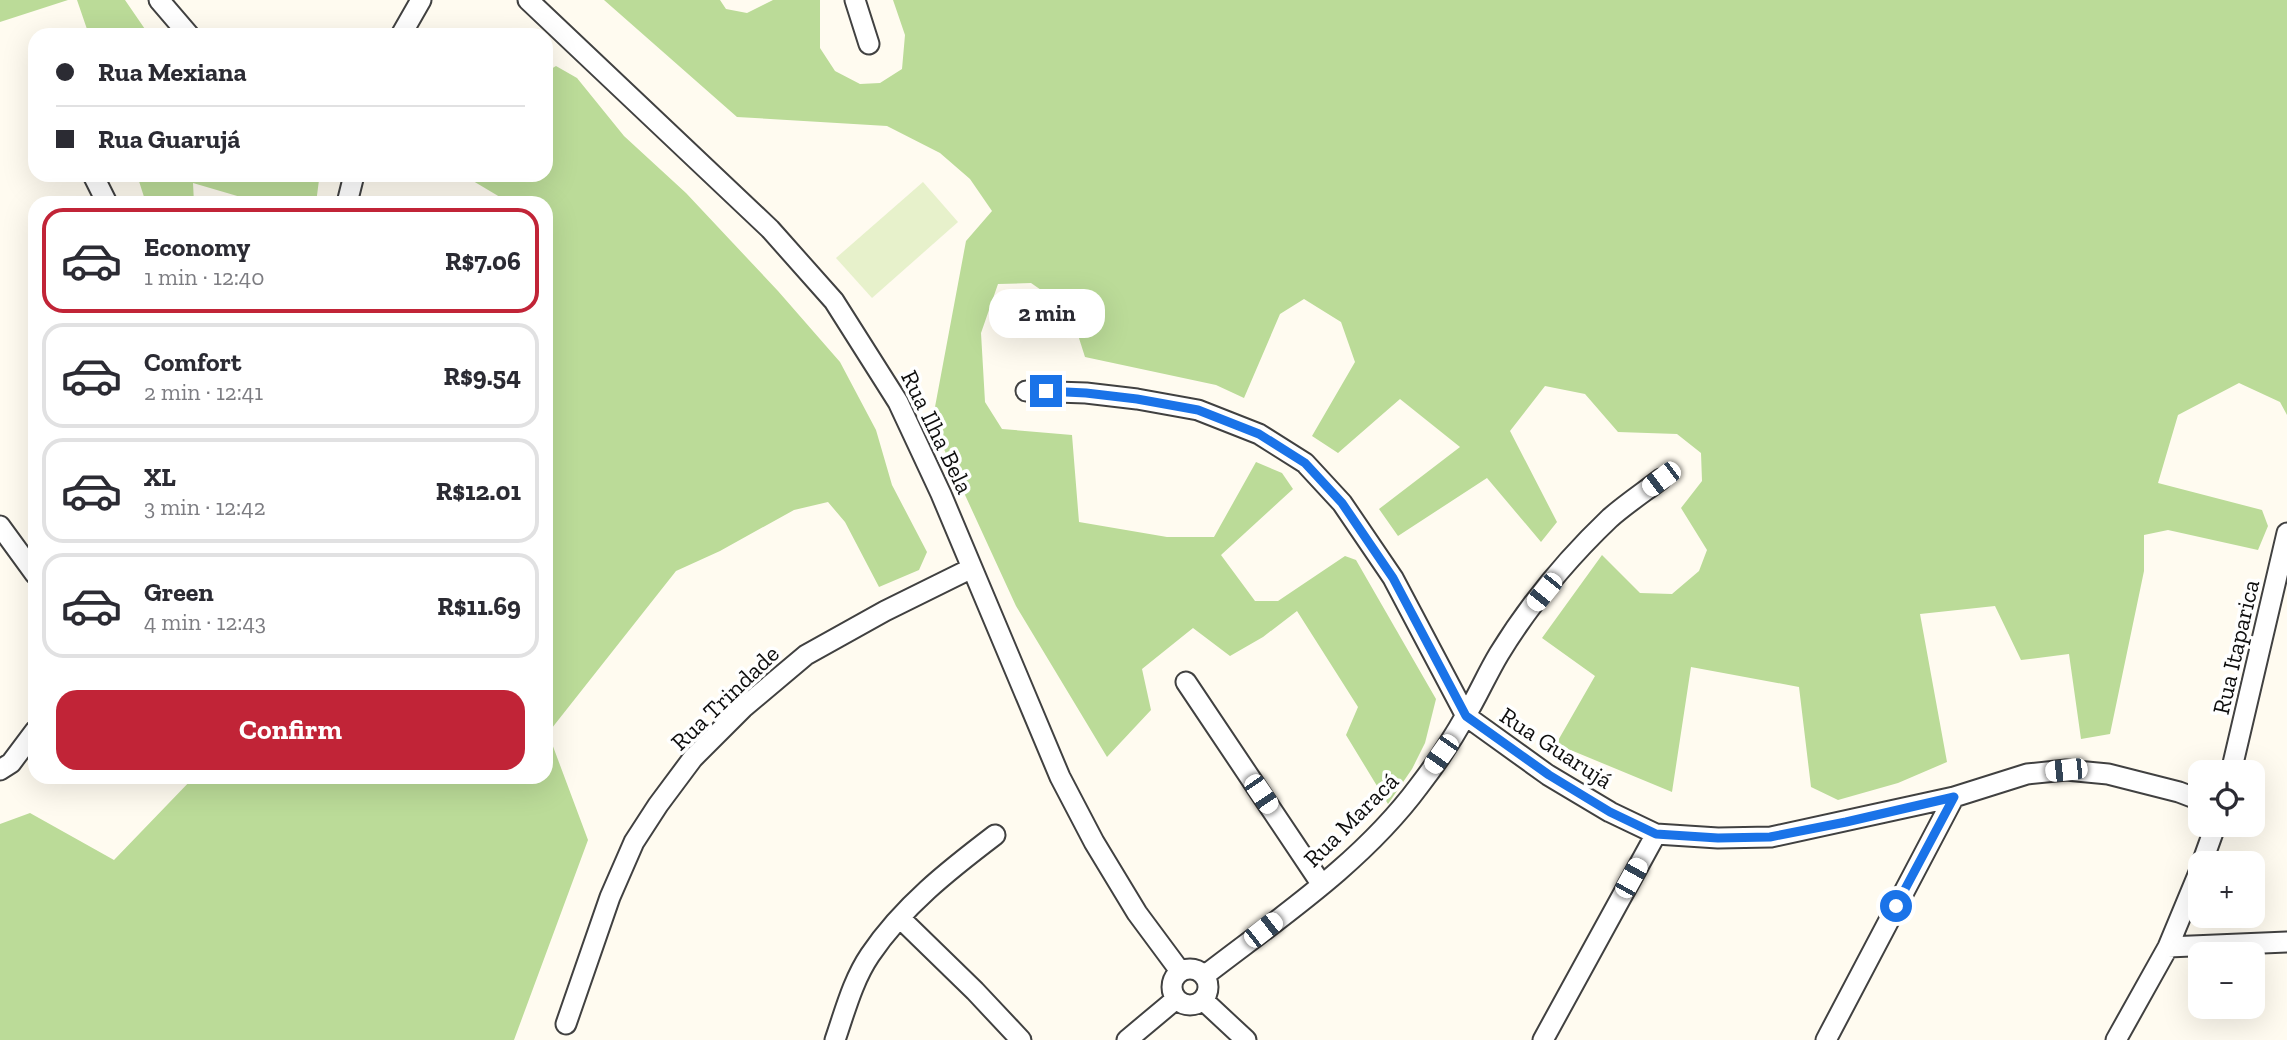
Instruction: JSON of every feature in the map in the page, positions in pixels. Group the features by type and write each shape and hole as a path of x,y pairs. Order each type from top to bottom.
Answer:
{"street":[{"path":"159,0 184,28"},
{"path":"405,28 421,0"},
{"name":"Rua Ilha Bela","path":"528,0 770,229 834,301 898,402 942,494 1060,777 1094,842 1137,913 1180,971"},
{"path":"855,0 869,44"},
{"name":"Rua Guarujá","path":"1026,391 1099,395 1198,410 1259,434 1305,463 1342,503 1393,578 1466,716 1549,775 1610,812 1656,834 1718,838 1770,837 1954,797 2027,774 2066,770 2108,774 2188,795"},
{"name":"Rua Maracá","path":"1204,976 1322,885 1387,824 1419,787 1466,716 1499,654 1569,560 1612,517 1661,479"},
{"path":"0,526 28,566"},
{"name":"Rua Itaparica","path":"2234,760 2287,533"},
{"name":"Rua Trindade","path":"566,1024 610,897 634,842 693,758 743,708 806,654 972,568"},
{"path":"1186,682 1322,885"},
{"path":"0,770 10,763 28,740"},
{"path":"1826,1040 1954,797"},
{"path":"1543,1040 1656,834"},
{"path":"835,1040 851,991 870,955 900,918 935,882 995,835"},
{"path":"2116,1040 2168,947 2188,899"},
{"path":"900,918 1021,1040"},
{"path":"2168,947 2287,942"},
{"path":"1192,969 1204,976 1208,989 1203,1000 1186,1005 1176,999 1172,987 1180,971 1192,969"},
{"path":"1127,1040 1176,999"},
{"path":"1203,1000 1246,1040"}],"green space":[{"path":"0,0 68,0 0,22"},
{"path":"77,0 125,0 144,28 87,28"},
{"path":"604,0 720,0 726,9 747,13 773,0 820,0 820,48 835,71 860,84 880,83 902,69 905,35 893,0 2287,0 2287,415 2280,402 2239,383 2178,415 2158,483 2262,510 2268,526 2258,550 2168,530 2144,535 2144,571 2110,734 2081,739 2069,654 2021,660 1995,606 1920,614 1947,762 1898,783 1838,800 1811,787 1799,687 1691,667 1672,792 1556,744 1595,676 1542,638 1602,555 1640,593 1672,594 1699,571 1707,550 1681,508 1702,481 1701,453 1677,434 1618,432 1585,394 1545,386 1510,431 1557,522 1541,542 1487,478 1398,536 1379,509 1460,447 1400,399 1338,453 1312,436 1355,362 1341,322 1304,299 1280,314 1244,398 1216,385 1085,357 1070,310 1031,283 998,284 981,333 985,402 1002,429 1072,435 1079,522 1167,537 1214,537 1256,462 1282,473 1293,489 1221,555 1255,601 1278,601 1345,556 1356,560 1436,699 1425,743 1412,769 1388,804 1346,735 1358,707 1297,611 1263,637 1230,656 1193,628 1142,669 1151,710 1107,757 1016,606 932,423 966,241 992,211 970,179 940,153 887,126 737,117"},
{"path":"556,66 577,78 624,136 686,193 840,362 876,430 892,485 927,552 919,570 879,587 845,522 828,502 794,510 720,551 676,571 553,727 553,196 498,196 475,182 553,182 553,68"},
{"path":"139,182 319,182 317,196 237,196 193,183 194,196 144,196"},
{"path":"923,182 958,222 872,298 836,258"},
{"path":"553,746 588,840 514,1040 0,1040 0,824 30,813 114,860 187,784 553,784"}],"route":[{"path":"1046,391 1137,399 1198,410 1259,434 1305,463 1342,503 1393,578 1466,716 1549,775 1610,812 1656,834 1718,838 1770,837 1954,797 1896,906"}]}
